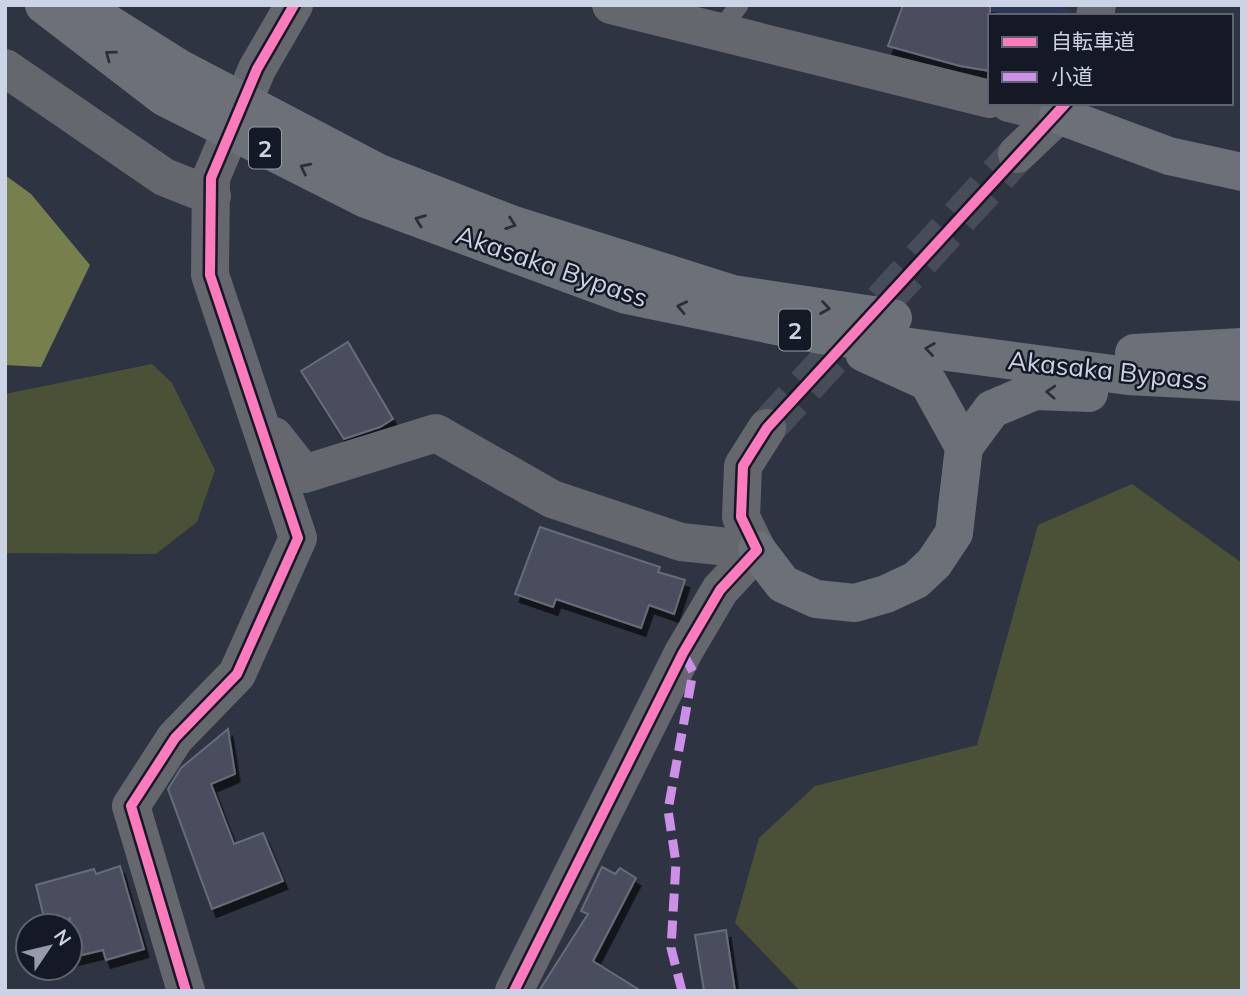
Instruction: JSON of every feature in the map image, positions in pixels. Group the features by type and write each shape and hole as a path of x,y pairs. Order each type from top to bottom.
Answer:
{"highway":[{"name":"Akasaka Bypass","path":"44,5 171,83 373,186 626,295 820,335 1128,376 1242,382"},
{"name":"Akasaka Bypass","path":"80,5 171,83"},
{"path":"1062,109 1168,156 1242,172"},
{"name":"Akasaka Bypass","path":"373,186 511,225 733,294 1135,353 1242,361"},
{"path":"820,335 928,382 964,447"},
{"path":"1135,353 1242,347"},
{"path":"757,550 783,584 816,599 855,603 906,584 934,563 954,533 964,447 992,409 1035,391 1242,401"}],"street":[{"path":"186,991 131,806 175,738 237,674 298,538 210,275 211,178 257,69 294,5"},
{"path":"611,5 729,19 988,98"},
{"path":"5,68 164,177 212,196"},
{"path":"1027,105 1062,109"},
{"path":"1017,154 1062,109"},
{"path":"258,415 304,474 436,433 552,499 681,542 757,550"},
{"path":"757,550 741,517 743,466 767,428"},
{"path":"514,991 683,653 720,590 757,550"}],"shaded area":[{"path":"924,5 1058,5 1071,12 988,14 988,73 912,58"},
{"path":"5,175 31,194 90,265 41,367 5,365"},
{"path":"152,364 172,383 215,470 197,522 156,554 5,553 5,394"},
{"path":"1132,484 1242,563 1242,991 800,991 735,923 759,838 815,786 977,745 1038,525"}],"building":[{"path":"903,5 990,5 988,71 960,66 888,46"},
{"path":"348,342 393,419 380,427 344,439 301,371"},
{"path":"540,527 660,567 658,572 685,580 674,614 649,605 641,628 556,599 553,607 515,594"},
{"path":"228,729 235,774 211,784 234,844 263,833 283,881 212,909 168,789 181,768"},
{"path":"120,866 144,949 106,960 103,950 84,955 84,912 43,912 36,885 94,869 96,874"},
{"path":"602,867 615,874 620,868 636,878 593,961 641,991 539,991 588,914 581,911"},
{"path":"726,930 735,991 704,991 695,935"}],"tunnel":[{"path":"767,428 1017,154"}],"marked path":[{"path":"682,991 671,948 676,863 668,810 693,672 683,653"}],"cycle path":[{"path":"186,991 131,806 175,738 237,674 298,538 210,275 211,178 257,69 294,5"},
{"path":"514,991 683,653 720,590 757,550 741,517 743,466 767,428 1064,105"}]}
